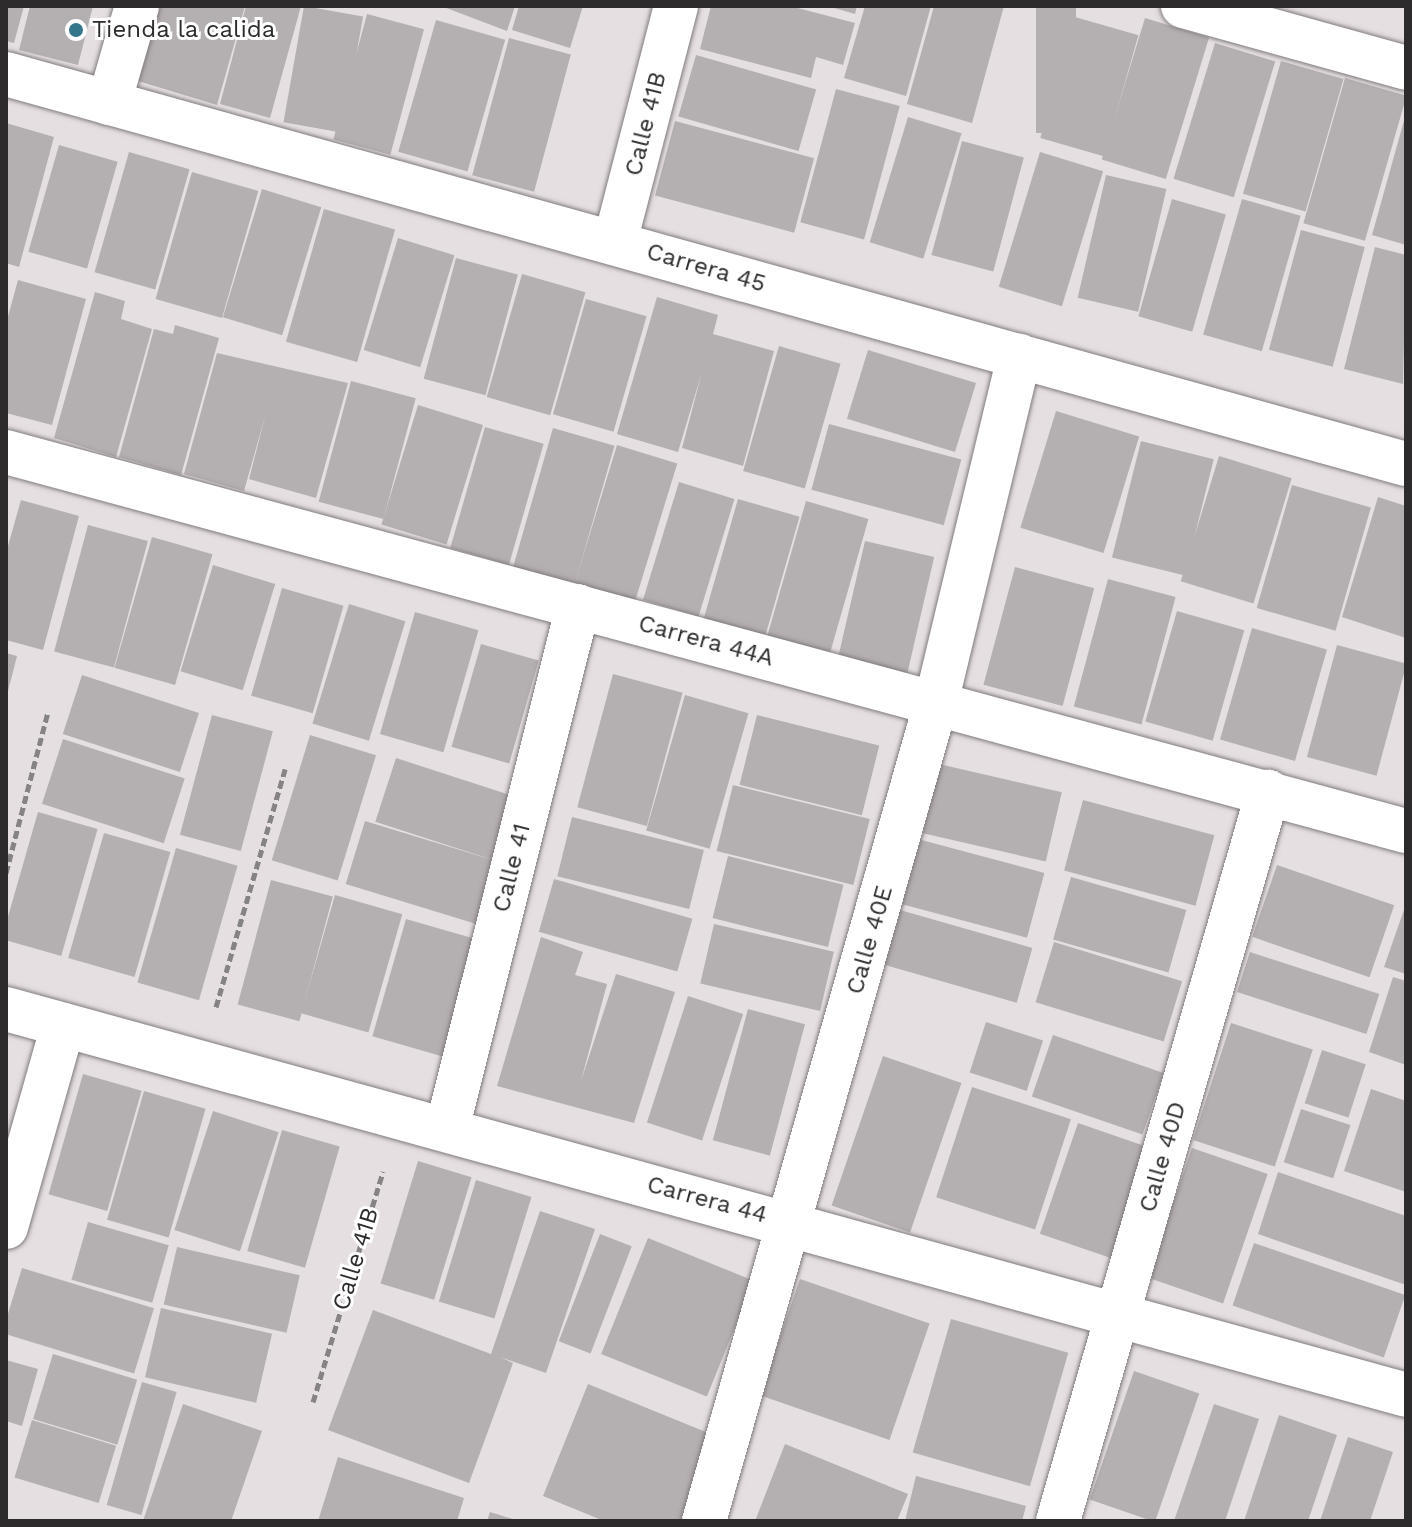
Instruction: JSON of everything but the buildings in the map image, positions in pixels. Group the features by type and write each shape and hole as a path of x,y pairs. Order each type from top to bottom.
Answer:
{"street":[{"path":"109,103 137,6"},
{"name":"Calle 41B","path":"615,242 676,6"},
{"path":"1183,6 1406,68"},
{"name":"Carrera 45","path":"6,74 1406,464"},
{"name":"Calle 40E","path":"704,1521 936,703 1019,356"},
{"name":"Carrera 44A","path":"6,452 1406,831"},
{"name":"Calle 41","path":"447,1129 578,606"},
{"name":"Calle 40D","path":"1058,1521 1268,792"},
{"name":"Carrera 44","path":"6,1009 1119,1312 1406,1395"},
{"path":"6,1227 63,1025"}],"path":[{"path":"6,873 48,712"},
{"path":"200,1062 285,769"},
{"name":"Calle 41B","path":"313,1402 400,1116"}],"place":[{"name":"Tienda la calida","path":"76,30"}]}
